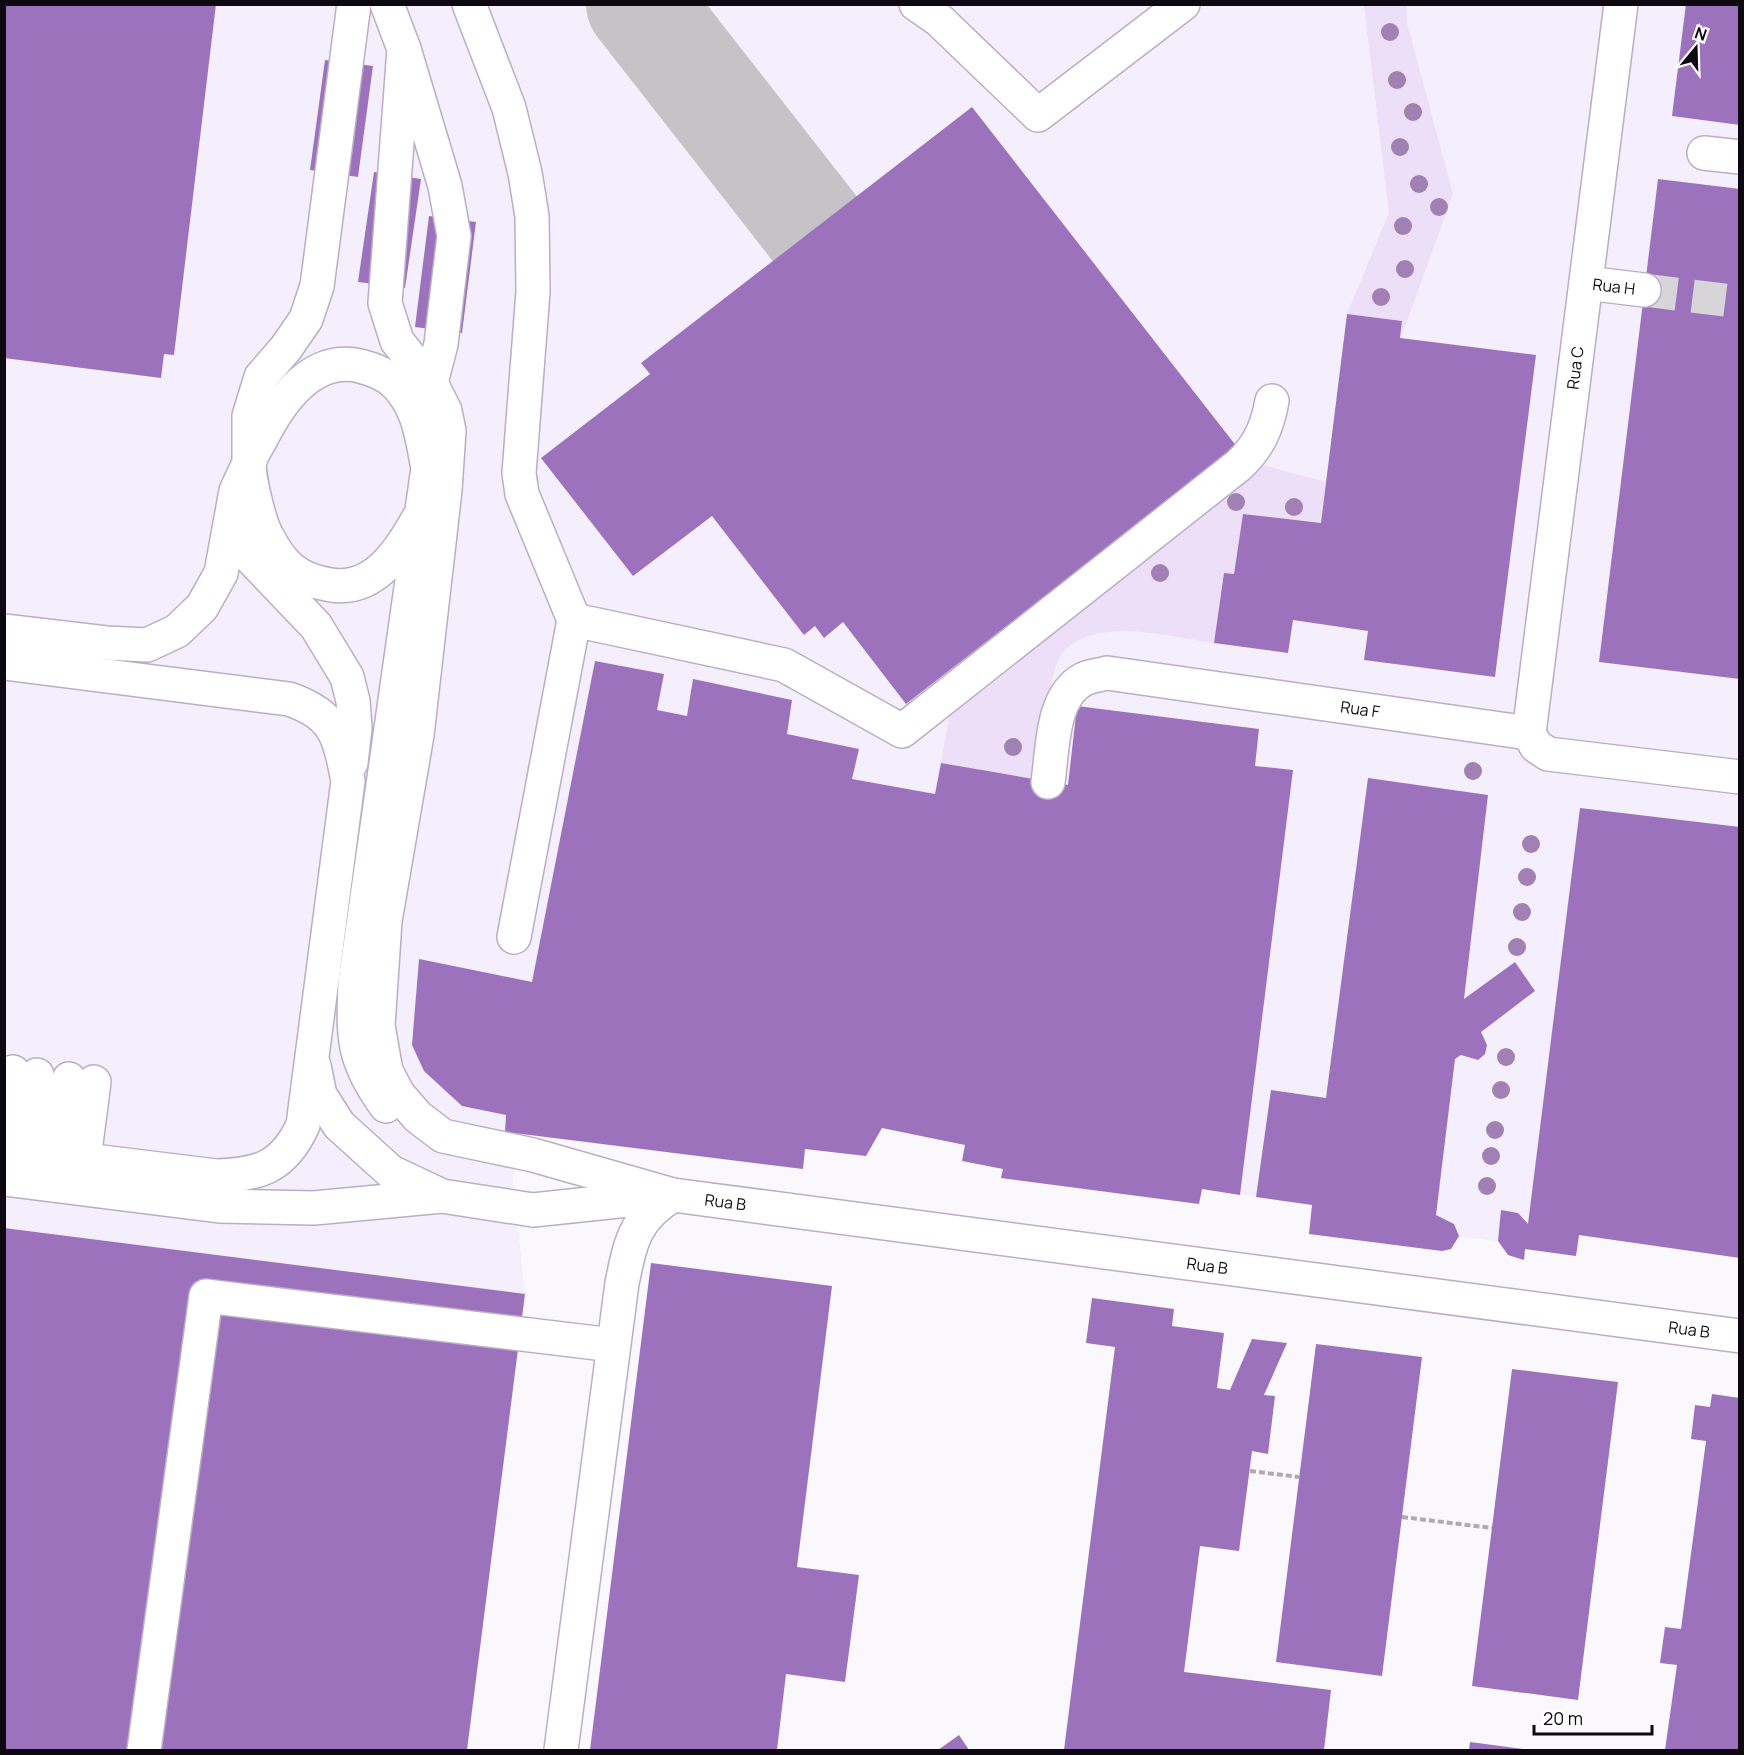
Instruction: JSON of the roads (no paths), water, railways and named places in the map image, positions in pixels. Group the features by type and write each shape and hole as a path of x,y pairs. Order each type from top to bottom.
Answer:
{"street":[{"path":"25,1074 12,1146 72,1158 216,1176 248,1175 278,1161 296,1140 303,1125 355,728 353,701 347,677 316,626 251,558 240,532 249,416 261,377 286,348 306,319 317,286 354,4"},
{"path":"387,4 404,48 445,186 454,236 441,344 432,385 418,419"},
{"path":"469,4 509,108 525,173 532,216 533,292 519,473 522,494 574,620 514,937"},
{"path":"916,4 939,20 1038,115 1183,4"},
{"name":"Rua C","path":"1529,733 1621,4"},
{"path":"404,48 385,303 397,341 432,385 445,411 449,431 446,490 417,735 385,921 378,1026 386,1071 398,1094 418,1117 443,1136"},
{"path":"1704,153 1740,158"},
{"name":"Rua H","path":"1586,283 1644,290"},
{"path":"4,631 106,643 147,645 177,631 202,607 220,573 243,477 281,404 301,382 321,369 348,363 372,369 396,384 418,419 428,468 355,982 354,1022 358,1060 371,1086 387,1107 406,1124 443,1136 533,1155 673,1195"},
{"path":"574,620 784,665 902,731 1239,465 1255,450 1266,431 1272,402"},
{"path":"243,477 263,529 277,557 303,579 334,586 364,581 397,555 421,514"},
{"path":"4,663 289,699 323,715 333,727 340,741 348,781"},
{"name":"Rua F","path":"1048,782 1064,696 1084,679 1107,673 1529,733"},
{"path":"1529,733 1536,746 1548,754 1740,777"},
{"path":"313,1058 320,1095 339,1125 391,1172 442,1196"},
{"path":"72,1158 81,1081"},
{"path":"4,1179 219,1206 314,1208 442,1196 533,1210 673,1195"},
{"path":"561,1750 613,1346 629,1248 642,1221 652,1208 673,1195"},
{"name":"Rua B","path":"673,1195 1740,1336"},
{"path":"144,1750 206,1296 613,1346"}],"tunnel":[{"path":"1644,290 1740,302"}]}
